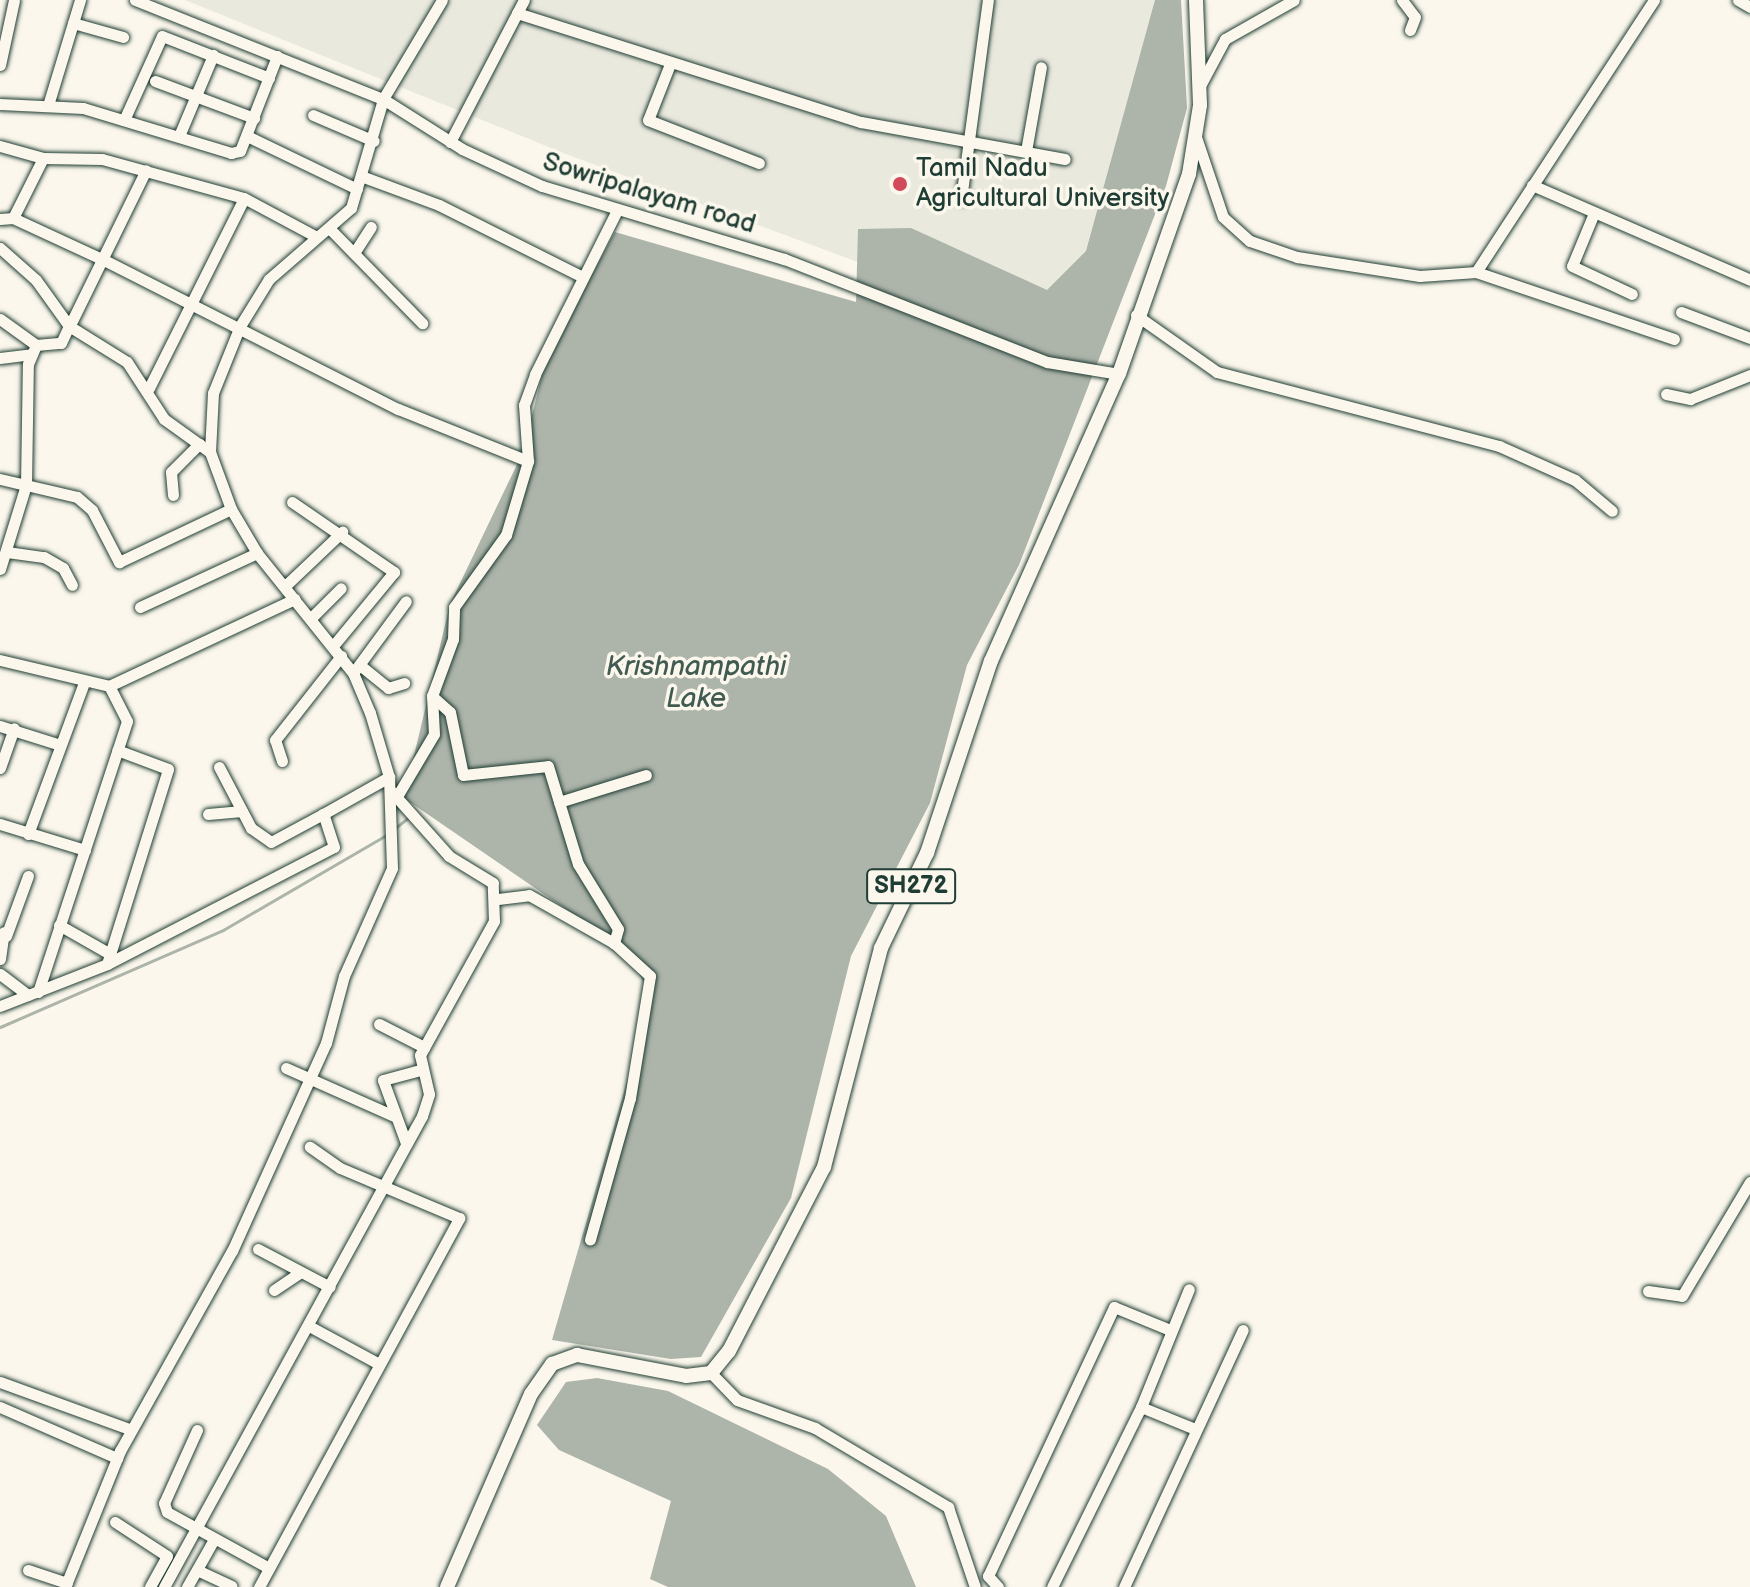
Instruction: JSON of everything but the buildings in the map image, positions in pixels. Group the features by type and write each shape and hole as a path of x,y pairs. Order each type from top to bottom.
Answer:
{"main road":[{"name":"SH272","path":"711,1373 729,1351 824,1167 881,948 927,853 991,661 1119,374 1196,137 1201,84 1196,0"},
{"path":"447,1587 531,1394 552,1364 577,1355 686,1376 711,1373"}],"street":[{"path":"0,65 14,0"},
{"path":"49,102 80,0"},
{"name":"Sowripalayam road","path":"135,0 383,99 450,142 616,212 784,259 1047,362 1119,374"},
{"path":"404,683 388,688 357,670 337,651 257,553 231,509 210,452 213,393 240,326 269,279 315,236 346,217 374,141 383,99 442,0"},
{"path":"450,142 524,0"},
{"path":"961,199 965,139 988,0"},
{"path":"1201,84 1225,39 1294,0"},
{"path":"1402,0 1415,17 1410,30"},
{"path":"1476,272 1654,0"},
{"path":"1738,0 1750,7"},
{"path":"517,13 670,64 861,122 1065,159"},
{"path":"73,23 123,37"},
{"path":"124,120 162,36 269,78"},
{"path":"179,136 213,55"},
{"path":"0,104 49,102 124,120 231,153 247,136 277,56"},
{"path":"670,64 648,120 759,163"},
{"path":"1026,151 1041,67"},
{"path":"155,81 254,118"},
{"path":"313,115 374,141"},
{"path":"247,136 357,189"},
{"path":"1196,137 1223,217 1250,241 1297,257 1420,276 1476,272 1674,339"},
{"path":"0,146 43,158 102,159 146,170 244,198 315,236"},
{"path":"13,218 43,158"},
{"path":"0,358 61,343 146,170"},
{"path":"361,176 439,205 583,277"},
{"path":"1532,185 1750,280"},
{"path":"149,388 244,198"},
{"path":"395,801 434,734 432,696 453,639 454,607 506,535 528,461 524,405 616,212"},
{"path":"1594,213 1572,266 1632,294"},
{"path":"0,219 13,218 104,260 240,326 398,409 528,461"},
{"path":"354,253 371,227"},
{"path":"330,229 422,323"},
{"path":"0,248 70,324 127,362 149,388 152,406 210,452"},
{"path":"1681,312 1750,338"},
{"path":"1136,315 1217,372 1499,446 1575,480 1612,511"},
{"path":"0,319 34,350"},
{"path":"0,569 26,485 24,403 34,350"},
{"path":"1666,394 1690,399 1750,375"},
{"path":"173,495 171,472 199,444"},
{"path":"0,479 84,503 119,562 231,509"},
{"path":"282,761 275,740 394,572 342,532 292,502"},
{"path":"285,586 342,532"},
{"path":"7,552 44,557 63,568 72,585"},
{"path":"140,607 257,553"},
{"path":"311,618 341,588"},
{"path":"0,660 84,683 109,686 295,599"},
{"path":"357,670 406,601"},
{"path":"28,1570 66,1585 117,1458 204,1307 309,1080 392,868 395,801 357,670"},
{"path":"28,834 57,744 84,683"},
{"path":"33,993 85,850 126,716 109,686"},
{"path":"432,696 450,712 463,775 548,766 578,864 618,929 614,943"},
{"path":"0,726 57,744"},
{"path":"0,768 14,728"},
{"path":"108,959 168,769 117,750"},
{"path":"219,767 242,811 271,842 389,777"},
{"path":"559,802 646,775"},
{"path":"164,1587 309,1326 406,1143 429,1094 421,1070 424,1047 494,921 498,899 493,883 428,835 395,801"},
{"path":"208,814 242,811"},
{"path":"0,1006 108,959 334,847 323,814"},
{"path":"0,824 85,850"},
{"path":"0,959 3,933 28,876"},
{"path":"498,899 529,895 614,943 650,976 630,1098 590,1239"},
{"path":"59,925 108,959"},
{"path":"0,974 33,993"},
{"path":"379,1024 424,1047"},
{"path":"286,1068 396,1117"},
{"path":"406,1143 383,1080 421,1070"},
{"path":"259,1587 459,1218 310,1147"},
{"path":"1648,1291 1682,1296 1750,1182"},
{"path":"258,1249 330,1287"},
{"path":"274,1290 301,1272"},
{"path":"1052,1587 1141,1407 1189,1289"},
{"path":"711,1373 737,1400 815,1428 948,1507 977,1587 988,1576 1114,1307 1170,1330"},
{"path":"309,1326 379,1364"},
{"path":"1124,1587 1243,1330"},
{"path":"0,1382 132,1430"},
{"path":"0,1407 117,1458"},
{"path":"1141,1407 1195,1429"},
{"path":"197,1430 164,1503 194,1532 269,1568"},
{"path":"115,1522 167,1556 150,1587"},
{"path":"187,1587 213,1541"},
{"path":"197,1570 231,1586"},
{"path":"988,1576 998,1587"}],"shaded area":[{"name":"Tamil Nadu Agricultural University","path":"185,0 1168,0 1096,350 571,156"}],"water":[{"name":"Krishnampathi Lake","path":"1155,0 1181,0 1187,108 1166,186 1019,565 967,665 930,803 851,956 791,1198 701,1357 671,1359 552,1340 652,995 624,949 404,798 450,604 523,452 546,359 615,232 856,302 858,229 911,228 1047,290 1086,251"},
{"path":"597,1378 668,1391 828,1469 886,1516 916,1587 668,1587 650,1579 671,1501 559,1450 537,1425 566,1382"}],"waterway":[{"path":"395,828 408,818"},
{"path":"0,1027 223,930 386,835"}],"place":[{"name":"Tamil Nadu Agricultural University","path":"900,184"}]}
